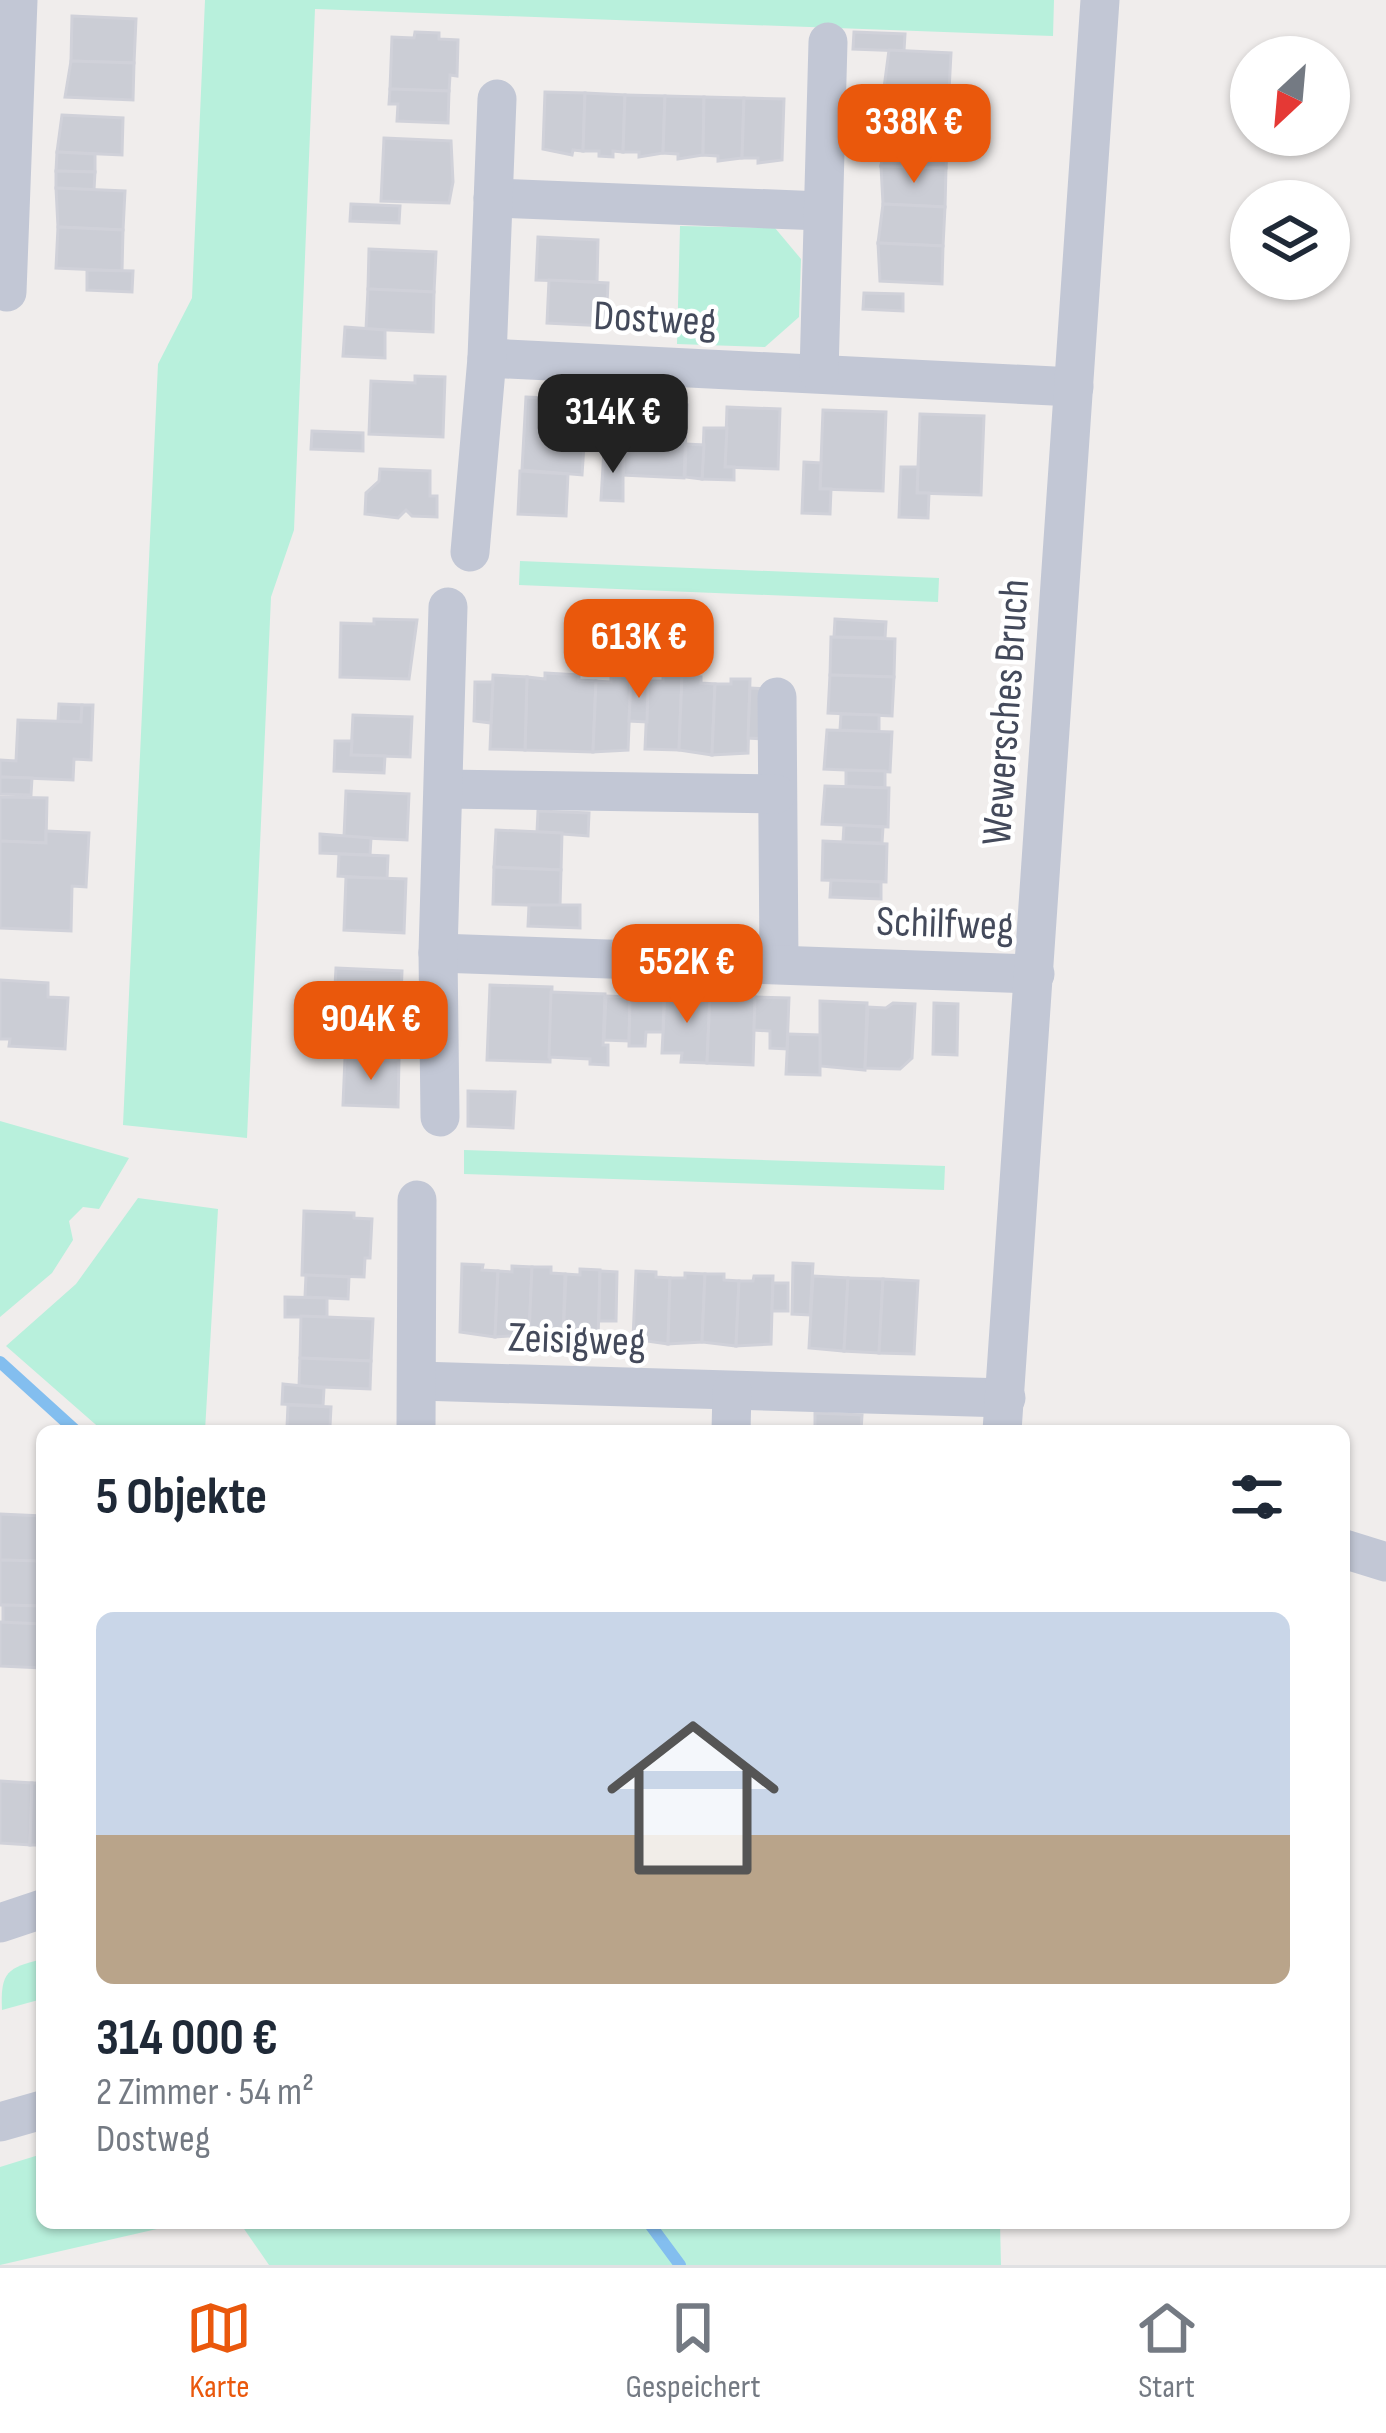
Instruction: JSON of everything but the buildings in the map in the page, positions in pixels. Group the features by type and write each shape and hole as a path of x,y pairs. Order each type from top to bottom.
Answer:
{"street":[{"path":"7,292 7,108 18,0"},
{"name":"Wewersches Bruch","path":"1004,1414 1100,0"},
{"path":"818,373 828,42"},
{"path":"470,552 487,358 496,99"},
{"path":"493,198 822,211"},
{"name":"Dostweg","path":"487,358 1074,387"},
{"path":"440,1117 438,953 448,608"},
{"path":"777,698 779,963"},
{"path":"446,789 776,794"},
{"name":"Schilfweg","path":"438,953 1035,974"},
{"path":"416,1425 417,1200"},
{"name":"Zeisigweg","path":"418,1382 732,1391 1004,1414"},
{"path":"730,1425 732,1391"},
{"path":"1350,1551 1386,1562"},
{"path":"0,1923 36,1911"},
{"path":"0,2122 36,2112"}],"green space":[{"path":"205,0 1054,0 1053,36 315,9 294,530 271,597 247,1138 123,1125 158,364 192,298"},
{"path":"680,226 775,228 801,259 799,317 765,347 677,344"},
{"path":"520,561 939,578 938,602 519,585"},
{"path":"0,1121 129,1158 99,1209 83,1207 69,1221 73,1240 52,1273 0,1317"},
{"path":"464,1150 945,1166 944,1190 464,1174"},
{"path":"138,1198 218,1209 205,1425 96,1425 6,1346 76,1284"},
{"path":"36,1961 36,2001 2,2010 5,1979 21,1965"},
{"path":"36,2156 36,2229 157,2229 0,2265 0,2167"},
{"path":"244,2229 1000,2229 1001,2265 269,2265"}],"waterway":[{"path":"0,1362 69,1425"},
{"path":"653,2229 680,2265"}]}
